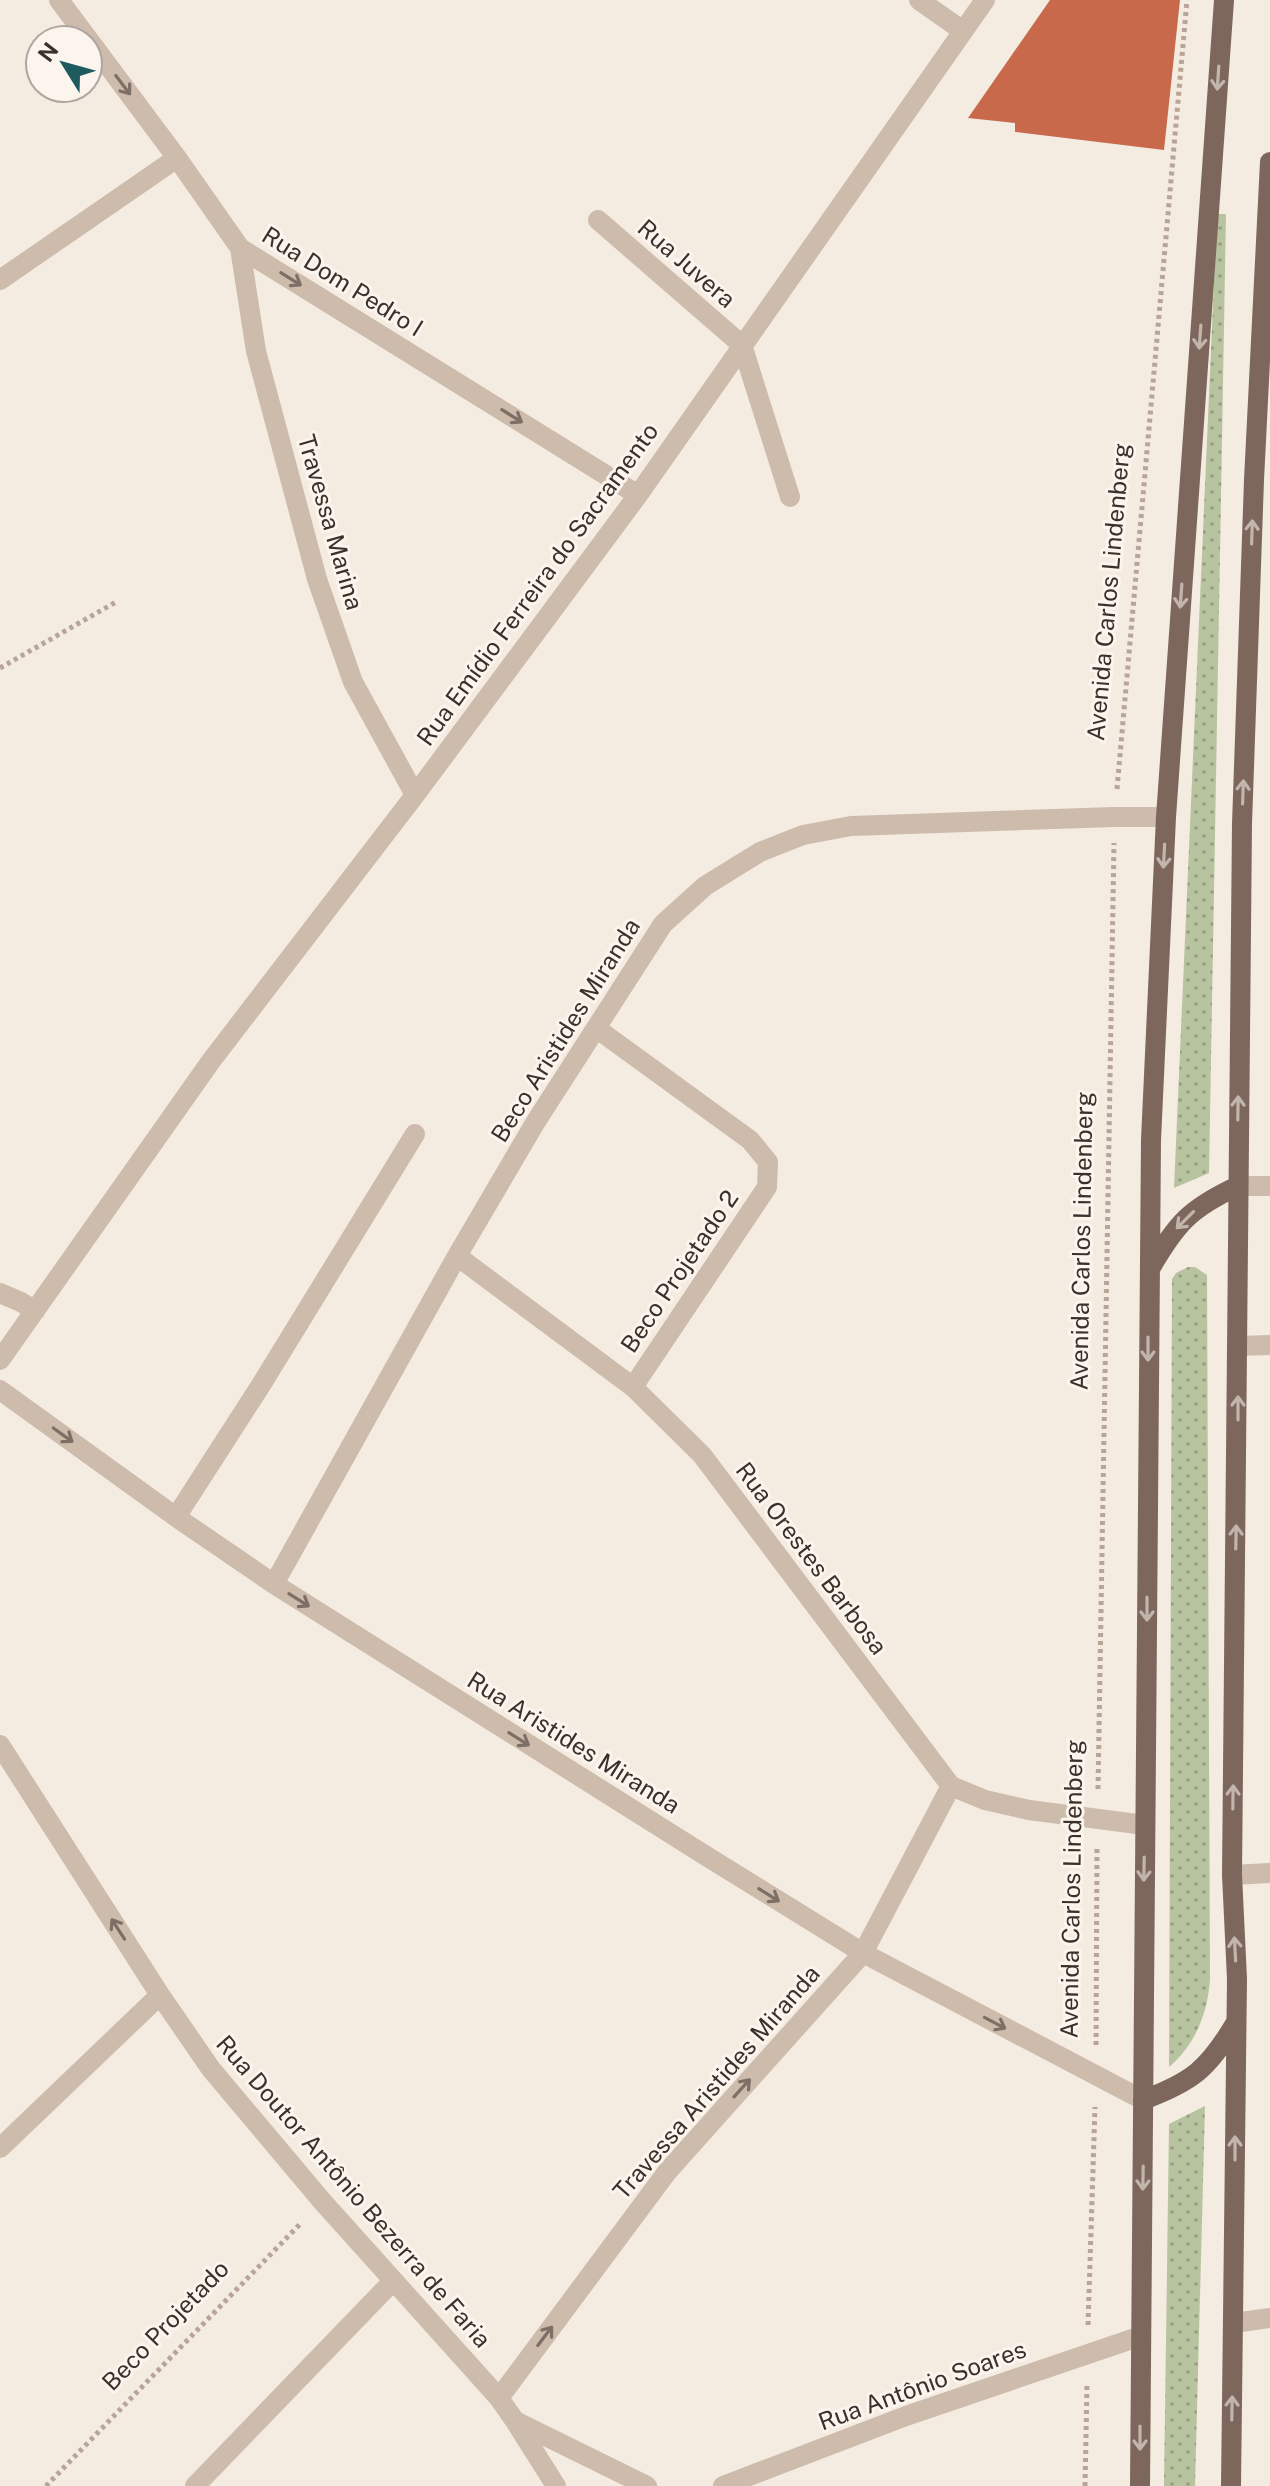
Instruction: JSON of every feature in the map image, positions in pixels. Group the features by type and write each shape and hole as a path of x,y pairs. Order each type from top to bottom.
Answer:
{"main road":[{"path":"1140,2486 1151,1140 1166,817 1224,0"},
{"path":"1231,2486 1237,1979 1232,1875 1242,824 1262,481 1270,162"},
{"path":"1149,1271 1171,1233 1191,1213 1210,1199 1238,1186"},
{"path":"1143,2100 1174,2089 1195,2076 1216,2055 1235,2024"}],"street":[{"name":"Rua Dom Pedro I","path":"59,0 240,248 638,495"},
{"path":"919,0 963,31"},
{"name":"Rua Emídio Ferreira do Sacramento","path":"0,1360 211,1061 415,795 638,495 985,0"},
{"path":"0,280 177,158"},
{"name":"Rua Juvera","path":"598,220 742,345"},
{"name":"Travessa Marina","path":"240,248 256,351 317,579 353,682 415,795"},
{"path":"742,345 790,497"},
{"name":"Beco Aristides Miranda","path":"274,1584 535,1123 663,924 705,886 760,852 803,835 851,826 1166,817"},
{"name":"Beco Projetado 2","path":"596,1028 750,1140 768,1162 767,1187 633,1387"},
{"path":"176,1517 415,1134"},
{"path":"1238,1186 1270,1186"},
{"name":"Rua Orestes Barbosa","path":"457,1256 633,1387 702,1455 951,1786"},
{"path":"0,1293 35,1311"},
{"path":"1238,1346 1270,1345"},
{"name":"Rua Aristides Miranda","path":"0,1390 274,1584 863,1953 1143,2100"},
{"name":"Rua Doutor Antônio Bezerra de Faria","path":"0,1745 211,2069 322,2201 499,2398 515,2421 647,2486"},
{"path":"951,1786 985,1800 1029,1810 1145,1825"},
{"name":"Travessa Aristides Miranda","path":"499,2398 667,2172 863,1953 951,1786"},
{"path":"1232,1875 1270,1873"},
{"path":"0,2148 160,1995"},
{"path":"195,2486 393,2281"},
{"path":"1234,2323 1270,2318"},
{"name":"Rua Antônio Soares","path":"723,2486 906,2416 1141,2336"},
{"path":"515,2421 556,2486"}],"path":[{"name":"Avenida Carlos Lindenberg","path":"1085,2486 1096,2076 1097,1818 1114,817 1187,0"},
{"path":"0,668 116,602"},
{"name":"Beco Projetado","path":"46,2486 322,2201"}],"green space":[{"path":"1217,214 1226,214 1209,1173 1174,1188"},
{"path":"1188,1267 1195,1267 1207,1275 1210,1979 1198,2028 1186,2049 1169,2067 1172,1279"},
{"path":"1205,2106 1195,2486 1164,2486 1169,2124"}],"building":[{"path":"1050,0 1180,0 1164,150 1015,132 1015,123 968,118"}]}
